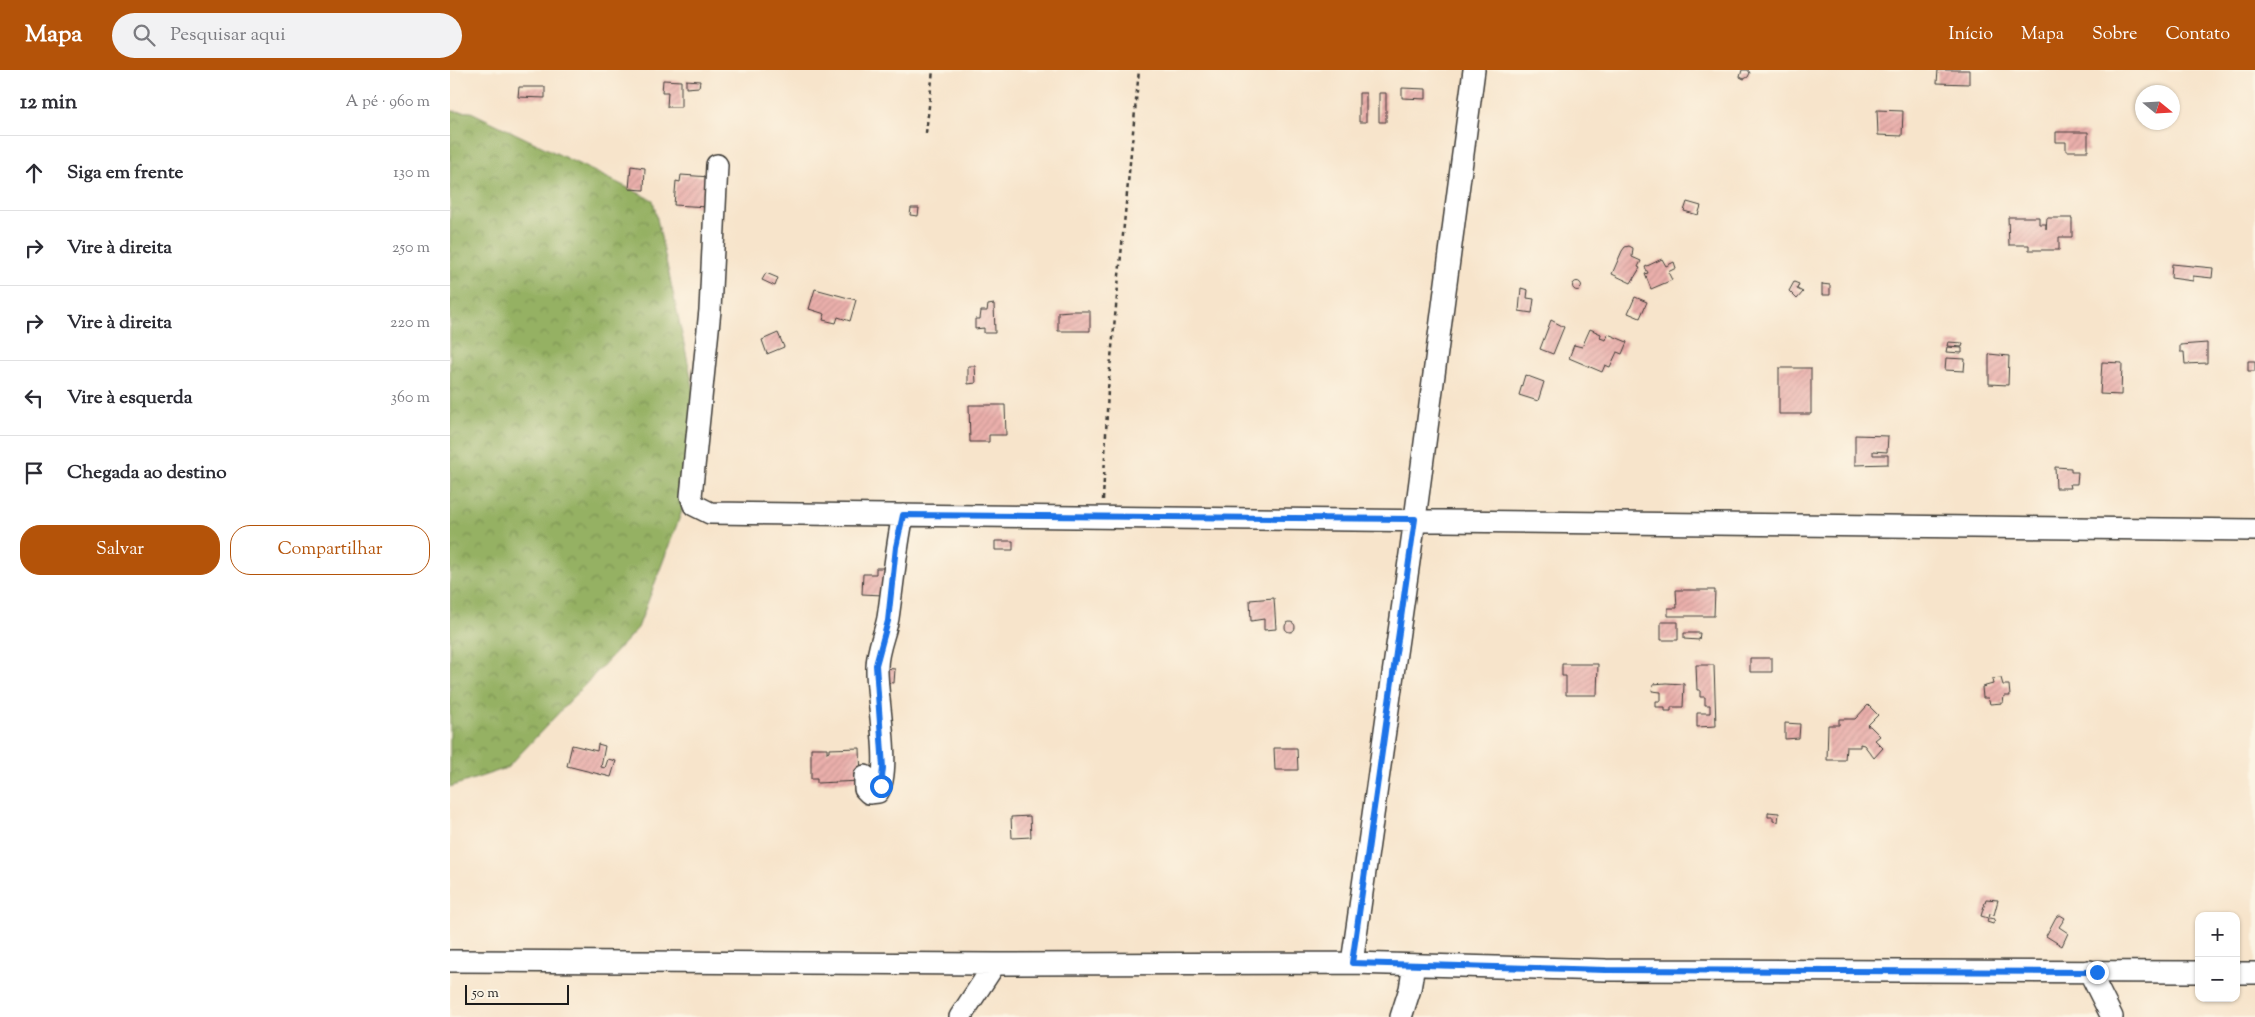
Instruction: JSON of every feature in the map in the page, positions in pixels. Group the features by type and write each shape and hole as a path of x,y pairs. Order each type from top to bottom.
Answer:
{"street":[{"path":"1352,963 1415,519 1474,70"},
{"path":"716,166 710,310 691,496 694,505 710,513 1107,518 1415,519 2255,530"},
{"path":"865,776 866,789 869,793 878,792 881,786 883,768 876,665 888,621 896,547 903,515"},
{"path":"450,961 995,964 1352,963 1606,970 2195,972"},
{"path":"960,1017 995,964"},
{"path":"1400,1017 1410,989 1414,965"},
{"path":"2089,972 2112,1017"},
{"path":"2240,973 2255,973"}],"path":[{"path":"926,133 933,70"},
{"path":"1107,518 1103,499 1103,470 1108,389 1128,207 1139,70"}],"green space":[{"path":"450,111 471,112 653,200 694,390 682,511 638,628 507,768 450,787"}],"building":[{"path":"1742,70 1748,70 1750,73 1744,79 1740,77"},
{"path":"1938,70 1969,70 1969,84 1937,83"},
{"path":"663,80 681,81 681,107 667,107 668,92 662,92"},
{"path":"686,80 700,81 699,87 686,88"},
{"path":"519,87 545,87 545,98 518,97"},
{"path":"1402,88 1426,89 1426,99 1402,98"},
{"path":"1359,93 1366,93 1366,122 1359,122"},
{"path":"1379,93 1386,93 1386,122 1379,122"},
{"path":"1877,110 1903,111 1902,136 1878,135"},
{"path":"2056,132 2088,132 2088,151 2066,151 2066,142 2056,142"},
{"path":"631,166 645,168 644,190 629,189"},
{"path":"681,175 710,177 708,207 674,205 676,181 680,182"},
{"path":"1687,202 1701,206 1698,215 1684,211"},
{"path":"911,208 919,208 918,216 910,215"},
{"path":"2008,217 2039,217 2039,224 2046,224 2046,229 2047,218 2072,218 2072,237 2059,237 2059,250 2029,250 2029,245 2009,245"},
{"path":"1625,247 1633,248 1632,257 1641,261 1638,267 1640,268 1631,283 1612,274 1622,251"},
{"path":"1662,259 1666,266 1674,262 1676,268 1668,272 1672,280 1651,289 1645,274 1648,273 1645,267"},
{"path":"2172,264 2213,268 2212,278 2193,276 2193,281 2171,278"},
{"path":"766,273 778,278 775,286 762,280"},
{"path":"1577,281 1582,286 1577,291 1572,286"},
{"path":"1794,282 1799,284 1797,289 1803,292 1797,299 1789,291"},
{"path":"1822,284 1830,285 1830,295 1822,295"},
{"path":"1521,288 1528,290 1527,298 1534,299 1532,313 1519,311"},
{"path":"815,289 856,300 850,321 838,317 836,323 823,320 825,314 809,309"},
{"path":"1635,297 1647,302 1640,318 1628,313"},
{"path":"994,304 995,333 984,333 984,328 975,329 975,319 980,319 981,311 987,311 988,305"},
{"path":"1090,311 1090,331 1058,331 1058,312"},
{"path":"1551,320 1564,327 1553,354 1540,349"},
{"path":"1590,329 1601,334 1600,338 1606,340 1608,334 1627,342 1622,354 1617,352 1610,367 1605,365 1602,372 1569,358 1574,345 1582,347"},
{"path":"778,333 784,347 767,354 762,340"},
{"path":"1948,342 1963,343 1962,347 1947,346"},
{"path":"2207,343 2207,363 2185,364 2184,352 2180,352 2180,345"},
{"path":"1947,347 1962,348 1962,353 1946,352"},
{"path":"1989,354 2009,356 2008,385 1989,384"},
{"path":"1946,358 1965,359 1964,371 1945,370"},
{"path":"2248,361 2255,361 2255,371 2248,371"},
{"path":"2102,362 2122,363 2121,395 2100,394"},
{"path":"968,366 975,366 976,383 968,384"},
{"path":"1779,368 1811,368 1811,414 1779,414"},
{"path":"1525,375 1544,382 1538,401 1519,395"},
{"path":"969,405 1005,405 1006,435 989,435 989,442 970,442"},
{"path":"1855,435 1888,436 1887,452 1873,451 1873,455 1888,455 1888,464 1855,465"},
{"path":"2055,467 2071,468 2071,472 2078,472 2077,484 2070,484 2071,488 2056,488"},
{"path":"995,541 1013,541 1013,550 995,550"},
{"path":"876,568 886,568 883,595 862,594 863,574 876,574"},
{"path":"1676,590 1715,590 1714,616 1668,616 1668,608 1677,608"},
{"path":"1274,598 1276,629 1264,630 1264,619 1251,621 1250,600"},
{"path":"1288,622 1292,622 1295,627 1294,631 1288,632 1285,629 1285,625"},
{"path":"1661,622 1678,622 1678,640 1661,640"},
{"path":"1684,633 1700,633 1699,640 1684,639"},
{"path":"1750,658 1772,658 1772,672 1750,672"},
{"path":"1562,664 1598,664 1597,695 1566,695 1566,676 1562,676"},
{"path":"1696,665 1714,665 1716,726 1697,727 1697,713 1710,713 1710,705 1705,705 1705,697 1700,697 1700,690 1697,690"},
{"path":"884,668 895,669 894,683 883,682"},
{"path":"2001,678 2003,685 2009,685 2010,696 2004,696 2003,703 1990,704 1988,698 1983,698 1982,687 1993,684 1992,679"},
{"path":"1653,684 1684,684 1683,707 1671,707 1671,711 1665,711 1665,707 1656,707 1656,701 1661,701 1661,692 1652,691"},
{"path":"1868,705 1878,715 1867,726 1870,726 1880,736 1875,740 1883,748 1874,758 1864,745 1860,744 1860,747 1846,747 1845,760 1827,760 1828,725 1839,725 1839,719 1855,719"},
{"path":"1785,723 1800,724 1799,738 1785,739"},
{"path":"598,744 605,746 601,767 605,768 608,759 616,761 611,777 567,766 572,745 597,751"},
{"path":"811,748 827,748 827,753 829,749 860,748 861,781 817,783 817,779 811,779"},
{"path":"1274,748 1297,748 1298,770 1275,770"},
{"path":"1768,812 1779,813 1778,822 1773,821 1773,817 1768,817"},
{"path":"1030,816 1031,837 1012,838 1011,817"},
{"path":"1986,899 1998,900 1994,915 1990,914 1989,918 1995,919 1993,924 1987,922 1988,918 1981,916"},
{"path":"2060,915 2065,918 2059,927 2068,933 2062,946 2046,936 2056,917"}],"route":[{"path":"881,786 883,768 876,665 888,621 896,547 903,515 1415,519 1352,963 1606,970 2097,972"}]}
